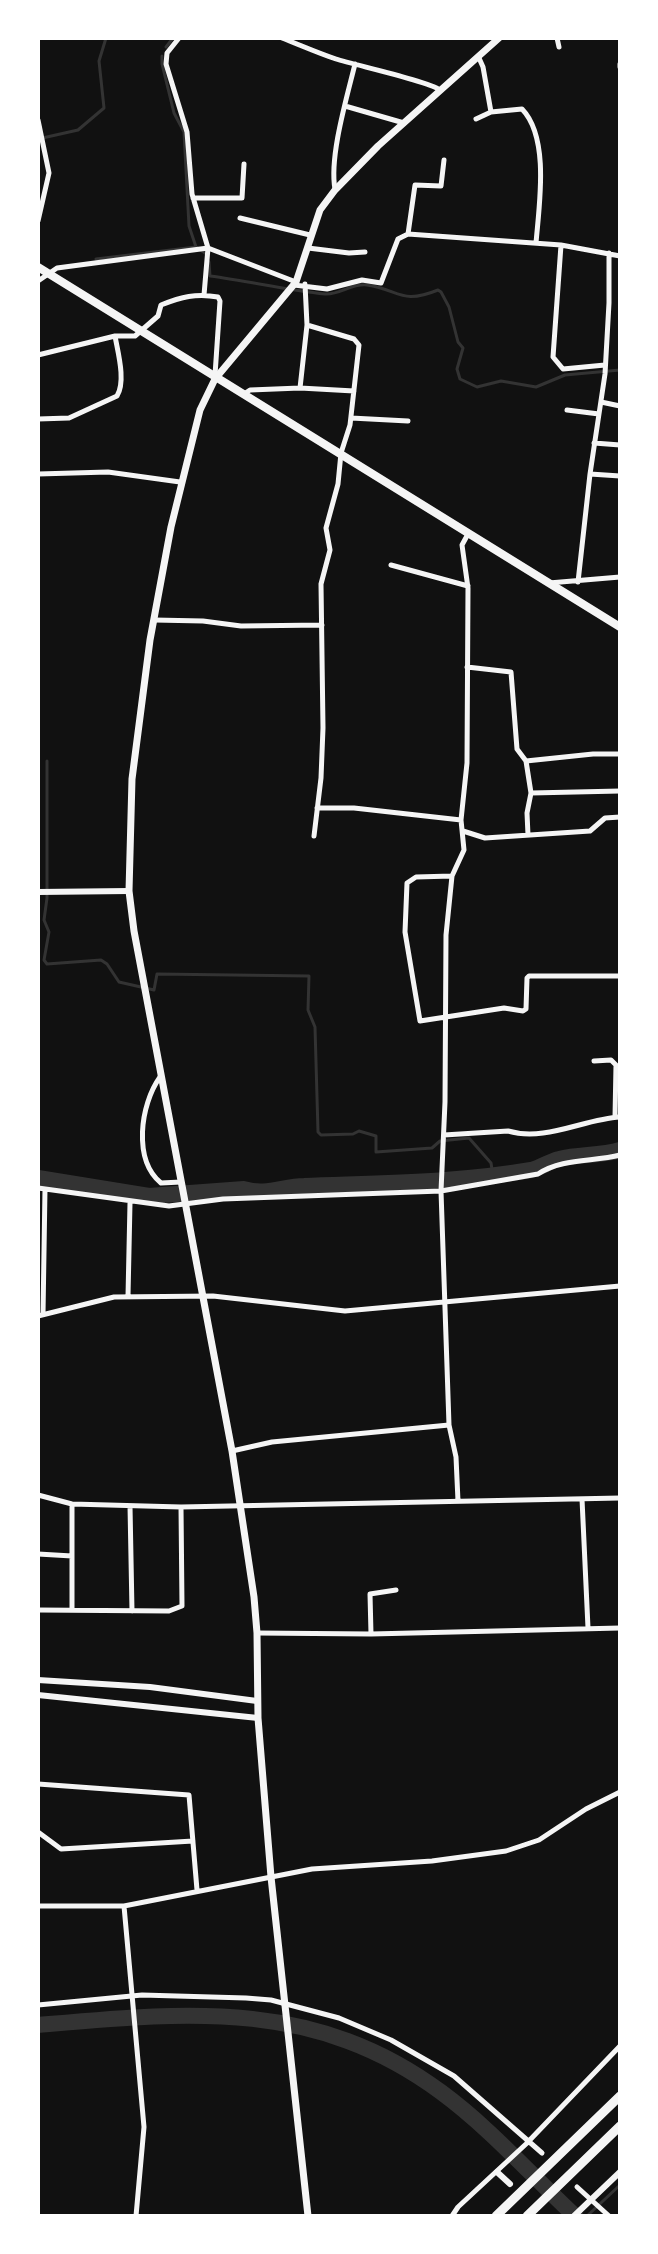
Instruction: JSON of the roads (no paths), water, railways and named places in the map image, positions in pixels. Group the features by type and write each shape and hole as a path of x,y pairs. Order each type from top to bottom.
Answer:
{"highway":[{"path":"496,2216 620,2096"},
{"path":"527,2216 620,2126"}],"main road":[{"path":"308,2216 271,1877 257,1701 257,1633 232,1451 134,931 129,891 132,779 154,620 180,482 200,410 215,379 298,284 310,235 320,210 335,190 499,38"},
{"path":"38,267 620,627"}],"street":[{"path":"179,38 167,53 166,64 187,132 193,198 208,248 204,295"},
{"path":"282,38 355,64 409,80 431,83 440,90"},
{"path":"557,38 559,47"},
{"path":"479,58 491,112"},
{"path":"335,190 335,166 355,64"},
{"path":"345,106 404,123"},
{"path":"476,119 491,112 522,109 533,126 540,185 536,243"},
{"path":"38,120 49,173 38,221"},
{"path":"408,234 415,185 441,186 444,160"},
{"path":"193,198 242,198 244,164"},
{"path":"240,218 310,235"},
{"path":"38,281 57,268 208,248 298,284 327,289 362,280 381,283 398,239 408,234 561,245 620,256"},
{"path":"561,245 553,357 563,369 605,365"},
{"path":"308,248 365,252"},
{"path":"578,582 605,365 609,253"},
{"path":"298,284 307,325 300,388"},
{"path":"38,355 115,336 135,336 158,316 161,305 182,296 204,295 218,297 220,301 215,379"},
{"path":"307,325 358,341 351,418 326,528 330,550 321,584 323,728 314,836"},
{"path":"38,419 69,418 117,396 120,380 115,336"},
{"path":"242,396 250,390 300,388 354,391"},
{"path":"601,402 620,406"},
{"path":"567,410 599,414"},
{"path":"351,418 408,421"},
{"path":"594,443 620,445"},
{"path":"38,474 108,472 180,482"},
{"path":"590,474 620,476"},
{"path":"458,1501 456,1457 449,1425 441,1191 446,935 452,876 464,850 461,820 467,763 468,586 462,545 468,534"},
{"path":"391,565 468,586"},
{"path":"546,583 620,577"},
{"path":"154,620 241,626 322,625"},
{"path":"467,667 511,672 517,749 526,761 531,793 527,813 528,835"},
{"path":"526,761 620,754"},
{"path":"531,793 620,791"},
{"path":"317,808 354,808 461,820"},
{"path":"463,831 485,838 590,831 605,818 620,817"},
{"path":"452,876 416,877 407,883 405,932 420,1021 504,1008 523,1011 526,1009 529,976 620,976"},
{"path":"38,892 129,891"},
{"path":"444,1135 508,1131 517,1134 542,1133 618,1117 617,1062 594,1061"},
{"path":"160,1077 152,1089 148,1104 142,1135 144,1155 150,1175 161,1183 181,1182"},
{"path":"620,1155 569,1162 548,1167 538,1174 441,1191 312,1194 184,1202 169,1206 41,1189 40,1315 128,1296 202,1296 345,1311 620,1286"},
{"path":"128,1296 130,1203"},
{"path":"232,1451 272,1442 449,1425"},
{"path":"38,1495 72,1504 181,1507 620,1498"},
{"path":"582,1499 588,1628"},
{"path":"72,1504 72,1610"},
{"path":"130,1506 132,1611"},
{"path":"38,1610 169,1611 182,1606 181,1507"},
{"path":"38,1554 72,1556"},
{"path":"371,1634 370,1594 396,1590"},
{"path":"257,1633 371,1634 620,1628"},
{"path":"38,1680 150,1687 257,1701"},
{"path":"38,1695 258,1718"},
{"path":"38,1784 189,1795 197,1890"},
{"path":"38,1906 124,1906 312,1869 432,1861 506,1851 539,1840 586,1809 620,1792"},
{"path":"38,1826 38,1832 61,1849 193,1841"},
{"path":"124,1906 144,2127 136,2216"},
{"path":"38,2005 133,1998 246,1998 339,2018 405,2047 463,2083 542,2153"},
{"path":"452,2216 620,2046"},
{"path":"499,2170 510,2184"},
{"path":"574,2216 620,2172"},
{"path":"577,2187 609,2216"}],"waterway":[{"path":"38,139 78,130 104,108 99,61 106,38"},
{"path":"166,47 173,38"},
{"path":"162,56 174,113 184,132 189,226 196,247 208,255"},
{"path":"96,259 196,247"},
{"path":"209,262 210,276 325,294 362,285 408,296 438,290 449,307 458,342 463,348 457,369 460,379 477,387 501,381 536,387 565,375 620,370"},
{"path":"47,761 47,898 44,920 49,932 44,960 47,964 101,960 119,982 154,990 157,974 309,976 308,1010 315,1027 318,1132 321,1135 359,1131 376,1136 376,1152 432,1148 440,1141 469,1138 491,1163 493,1176"},
{"path":"38,1178 149,1196 244,1189 260,1191 296,1186 475,1178 531,1170 559,1159 620,1150"},
{"path":"38,2025 146,2017 247,2018 297,2026 345,2040 393,2062 441,2092 493,2136 575,2216"},
{"path":"587,2216 620,2185"}]}
